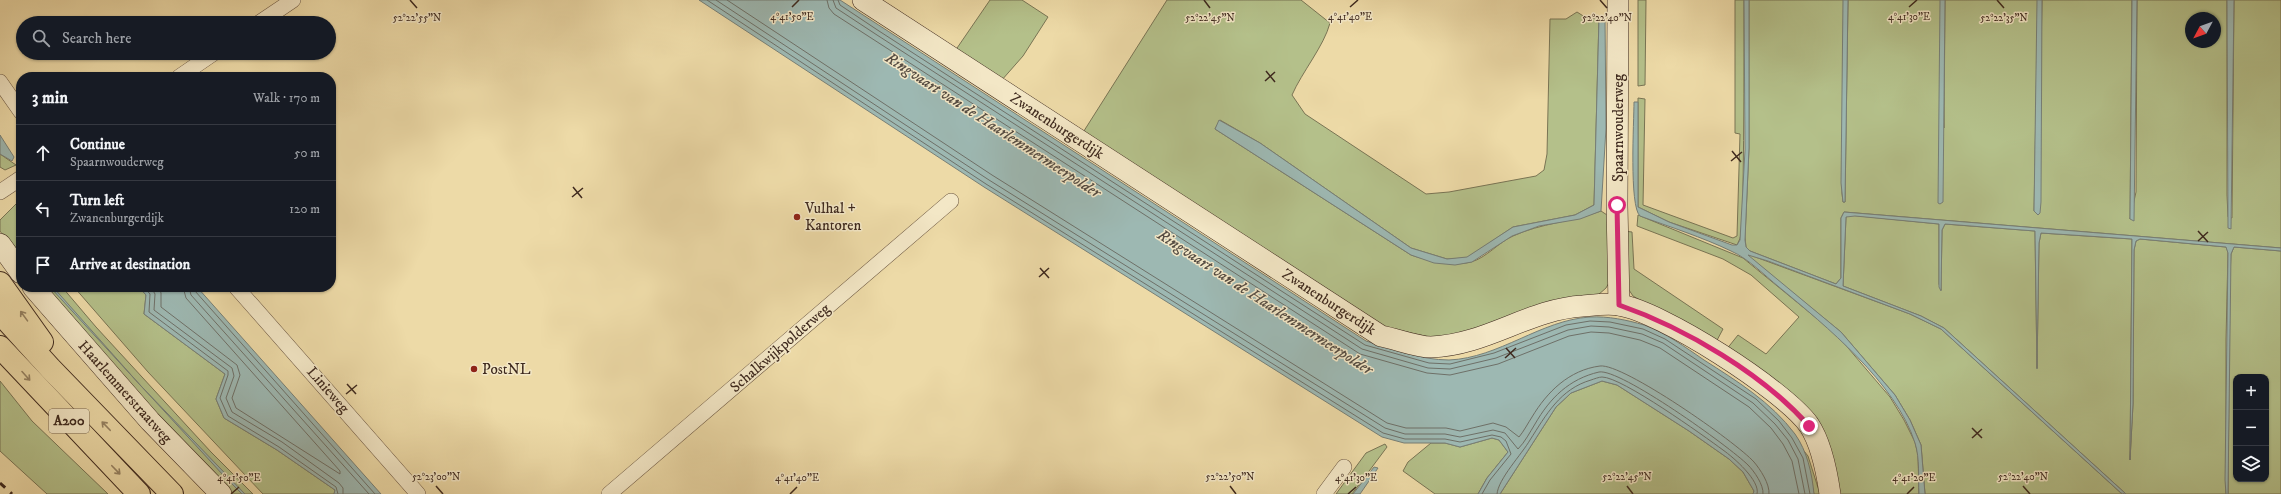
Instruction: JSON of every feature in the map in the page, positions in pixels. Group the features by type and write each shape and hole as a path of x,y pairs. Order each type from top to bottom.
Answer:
{"highway":[{"name":"A200","path":"0,283 86,406"},
{"name":"A200","path":"0,313 86,406 172,494"},
{"name":"A200","path":"0,346 139,494"}],"street":[{"path":"268,16 292,0"},
{"name":"Zwanenburgerdijk","path":"863,0 1381,336 1430,347 1460,344 1489,336 1537,315 1581,306 1619,305 1655,318 1687,335 1768,386 1792,407 1809,426 1826,466 1830,494"},
{"name":"Spaarnwouderweg","path":"1618,0 1617,205 1619,305"},
{"path":"186,72 204,60"},
{"path":"0,82 16,105"},
{"path":"0,192 16,181"},
{"name":"Schalkwijkpolderweg","path":"609,494 951,201"},
{"path":"0,244 16,266"},
{"name":"Haarlemmerstraatweg","path":"37,292 145,415 221,494"},
{"name":"Linieweg","path":"240,292 418,494"},
{"path":"1324,494 1344,467"}],"green space":[{"path":"990,0 1022,0 1048,17 1023,56 1001,81 955,51"},
{"path":"1167,0 1301,0 1330,23 1323,41 1292,95 1305,114 1426,194 1449,192 1536,176 1544,170 1547,154 1550,19 1566,19 1577,12 1588,19 1599,18 1594,205 1575,215 1513,227 1467,258 1447,259 1411,248 1260,143 1220,120 1215,129 1411,255 1433,261 1449,264 1471,262 1482,257 1513,236 1534,228 1579,218 1601,211 1613,219 1613,276 1606,288 1598,295 1439,339 1385,327 1082,134"},
{"path":"1638,0 1646,0 1645,85 1638,86"},
{"path":"1735,0 1744,0 1743,225 1737,245 1669,222 1638,207 1638,98 1645,99 1643,205 1733,238 1737,236 1740,134 1735,133"},
{"path":"1749,0 1844,0 1842,193 1843,202 1845,202 1848,0 1941,0 1944,128 1945,0 2038,0 2034,211 2038,213 2042,0 2132,0 2130,219 2136,192 2137,0 2227,0 2227,195 2228,217 2232,218 2234,0 2281,0 2281,248 1844,212 1841,218 1841,278 1836,284 1750,251 1746,247 1745,237 1749,148"},
{"path":"0,154 16,165 5,170 0,167"},
{"path":"16,204 16,254 0,231 0,220"},
{"path":"1638,215 1743,258 1837,335 1890,397 1904,420 1915,442 1918,455 1919,494 1840,494 1828,446 1726,350 1738,335 1766,354 1799,317 1751,275 1723,259 1637,226"},
{"path":"1849,215 1939,224 1939,284 1941,290 1942,230 1945,224 2035,231 2037,368 2039,243 2041,233 2132,239 2130,460 2133,404 2134,250 2136,241 2140,239 2226,247 2228,252 2226,340 2226,494 2126,494 1944,328 1921,316 1843,286 1846,217"},
{"path":"1624,231 1632,232 1634,269 1723,329 1715,344 1633,296 1627,287"},
{"path":"2234,247 2281,251 2281,494 2228,494 2231,254"},
{"path":"1750,255 1910,314 1941,329 2122,494 1925,494 1921,445 1910,420 1895,395 1841,332 1749,257"},
{"path":"46,292 66,292 96,327 211,452 253,494 231,494"},
{"path":"78,292 143,292 146,295 144,314 225,374 216,399 224,418 277,450 335,490 334,494 263,494 148,372"},
{"path":"0,381 32,421 108,494 47,494 0,451"},
{"path":"1602,381 1617,385 1689,431 1729,459 1743,472 1754,491 1753,494 1500,494 1556,407 1571,393"},
{"path":"1492,438 1499,440 1508,452 1487,478 1478,494 1435,494 1403,471 1408,462 1431,443 1445,443 1460,447"},
{"path":"1385,444 1387,447 1352,494 1336,494 1366,453"},
{"path":"1804,451 1808,456 1820,494 1814,494"}],"water":[{"name":"Ringvaart van de Haarlemmermeerpolder","path":"699,0 840,0 1366,341 1418,356 1439,360 1449,360 1467,358 1485,353 1554,325 1590,317 1611,318 1652,328 1729,376 1753,393 1786,422 1795,434 1806,455 1812,478 1814,494 1753,494 1754,491 1743,472 1729,459 1689,431 1617,385 1602,381 1571,393 1556,407 1500,494 1478,494 1487,478 1508,452 1499,440 1492,438 1460,447 1445,443 1404,443 1382,437 984,187"},
{"path":"1744,0 1749,0 1749,148 1745,240 1746,247 1750,251 1836,284 1841,278 1841,218 1844,212 2281,248 2281,251 2234,247 2231,254 2228,494 2226,494 2225,480 2228,253 2226,247 2140,239 2136,241 2134,250 2133,404 2130,460 2132,239 2041,233 2039,243 2037,369 2035,231 1945,224 1942,230 1941,291 1939,287 1939,224 1855,216 1846,217 1843,286 1921,316 1944,328 2126,494 2121,493 1941,329 1910,314 1768,261 1748,255 1841,332 1895,395 1910,420 1921,445 1925,494 1919,494 1917,449 1906,421 1892,399 1858,357 1817,319 1738,254 1686,232 1640,216 1634,197 1633,181 1634,102 1638,102 1638,207 1669,222 1732,245 1737,245 1740,240 1745,150"},
{"path":"1843,0 1848,0 1845,202 1843,202 1841,183"},
{"path":"1940,0 1945,0 1943,202 1940,204 1938,203"},
{"path":"2037,0 2042,0 2041,202 2040,213 2038,215 2034,211"},
{"path":"2132,0 2137,0 2134,221 2130,219"},
{"path":"2227,0 2234,0 2231,229 2228,228"},
{"path":"1599,18 1605,18 1606,128 1601,211 1580,219 1539,226 1512,236 1472,262 1455,265 1434,263 1411,255 1215,129 1219,120 1260,143 1411,248 1447,259 1467,257 1513,227 1575,215 1594,205"},
{"path":"0,135 14,157 12,161 0,154"},
{"path":"55,292 57,292 135,379"},
{"path":"143,292 201,292 381,494 334,494 335,490 277,450 224,418 216,399 225,374 144,314 146,295"},
{"path":"144,389 245,494 242,494 223,475"},
{"path":"1374,467 1378,468 1360,494 1353,494"}],"railway":[{"path":"0,483 12,494"}],"place":[{"name":"Vulhal + Kantoren","path":"797,217"},
{"name":"PostNL","path":"474,369"}],"route":[{"path":"1617,205 1619,305 1655,318 1687,335 1768,386 1792,407 1809,426"}]}
